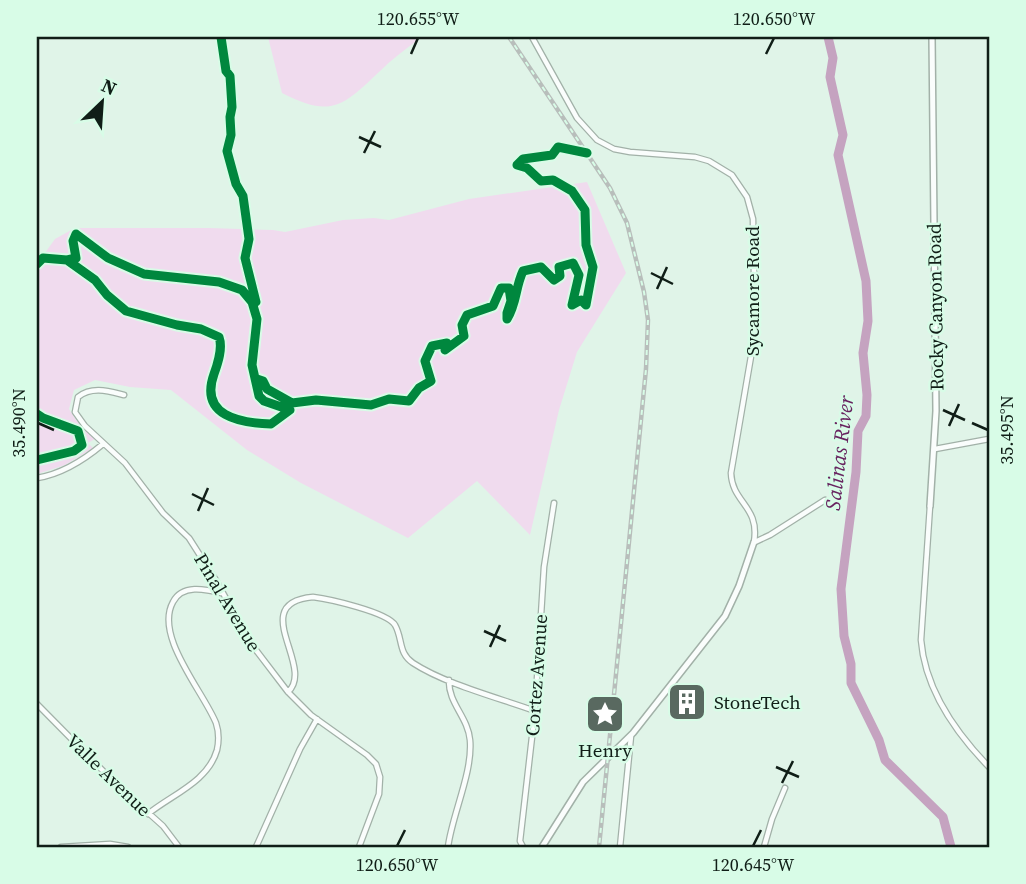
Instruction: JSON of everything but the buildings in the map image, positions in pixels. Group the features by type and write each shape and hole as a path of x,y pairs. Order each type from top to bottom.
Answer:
{"street":[{"name":"Sycamore Road","path":"532,37 570,107 583,127 597,140 614,149 630,152 695,157 709,161 732,175 747,197 753,219 755,333 731,478 737,493 752,513 756,528 754,542"},
{"name":"Rocky Canyon Road","path":"932,37 935,449 921,640 923,654 939,700 949,719 965,743 989,767"},
{"name":"Pinal Avenue","path":"124,395 88,391 78,397 75,407 77,417 125,463 163,513 189,538 248,641 288,692 317,719 367,755 378,769 379,794 359,847"},
{"path":"935,449 989,439"},
{"path":"37,478 71,466 103,444"},
{"path":"542,847 583,782 631,736 725,616 754,542 770,535 825,500"},
{"name":"Cortez Avenue","path":"523,847 520,841 535,711 544,567 554,503"},
{"path":"148,814 195,782 217,751 217,726 174,646 169,621 170,607 181,593 191,589 222,593"},
{"path":"288,692 292,688 295,672 283,626 284,617 290,605 313,597 386,617 396,626 400,648 407,657 424,669 535,711"},
{"path":"448,847 470,745 468,727 449,694 449,680"},
{"name":"Valle Avenue","path":"37,704 168,832 179,847"},
{"path":"256,847 300,749 317,719"},
{"path":"620,847 631,736"},
{"path":"764,847 785,788"},
{"path":"61,847 110,844 128,847"}],"shaded area":[{"path":"268,37 422,37 394,58 355,94 345,101 324,107 299,101 282,93"},
{"path":"587,182 626,273 577,352 559,410 530,535 477,481 408,538 301,483 247,450 171,390 130,387 95,380 74,390 69,409 95,439 88,443 93,448 65,465 37,474 37,264 55,239 75,228 209,228 285,232 343,220 389,220 469,199"}],"waterway":[{"name":"Salinas River","path":"828,37 833,58 830,77 843,135 838,155 866,281 868,321 863,353 866,416 858,431 856,472 841,589 851,683 879,740 885,760 943,817 951,847"}],"railway":[{"path":"509,37 610,188 627,223 648,320 646,369 599,847"}],"cycle path":[{"path":"221,37 226,71 230,76 232,107 231,135 227,151 236,184 243,196 249,239 245,258 256,302"},
{"path":"257,379 263,381 267,389 292,403 316,400 371,405 389,399 409,401 419,388 431,381 425,361 432,346 447,343 445,350 464,336 462,325 467,315 493,306 501,288 509,288 511,301 507,319 523,271 541,267 554,280 560,276 559,267 573,263 579,275 572,305 581,300 586,305 593,267 586,245 585,210 572,191 553,180 541,181 527,168 517,165 523,159 552,155 558,147 587,153"},
{"path":"37,264 43,258 76,258 73,241 76,234 108,258 144,274 219,282 242,290 252,302 257,319 252,365 259,396 264,401 290,410 271,424 247,422 225,414 217,408 212,399 211,388 219,356 219,337 201,329 126,311 107,295 95,280 67,260"},
{"path":"37,414 78,431 82,445 74,451 37,460"}],"place":[{"name":"StoneTech","path":"687,702"},
{"name":"Henry","path":"605,714"}]}
